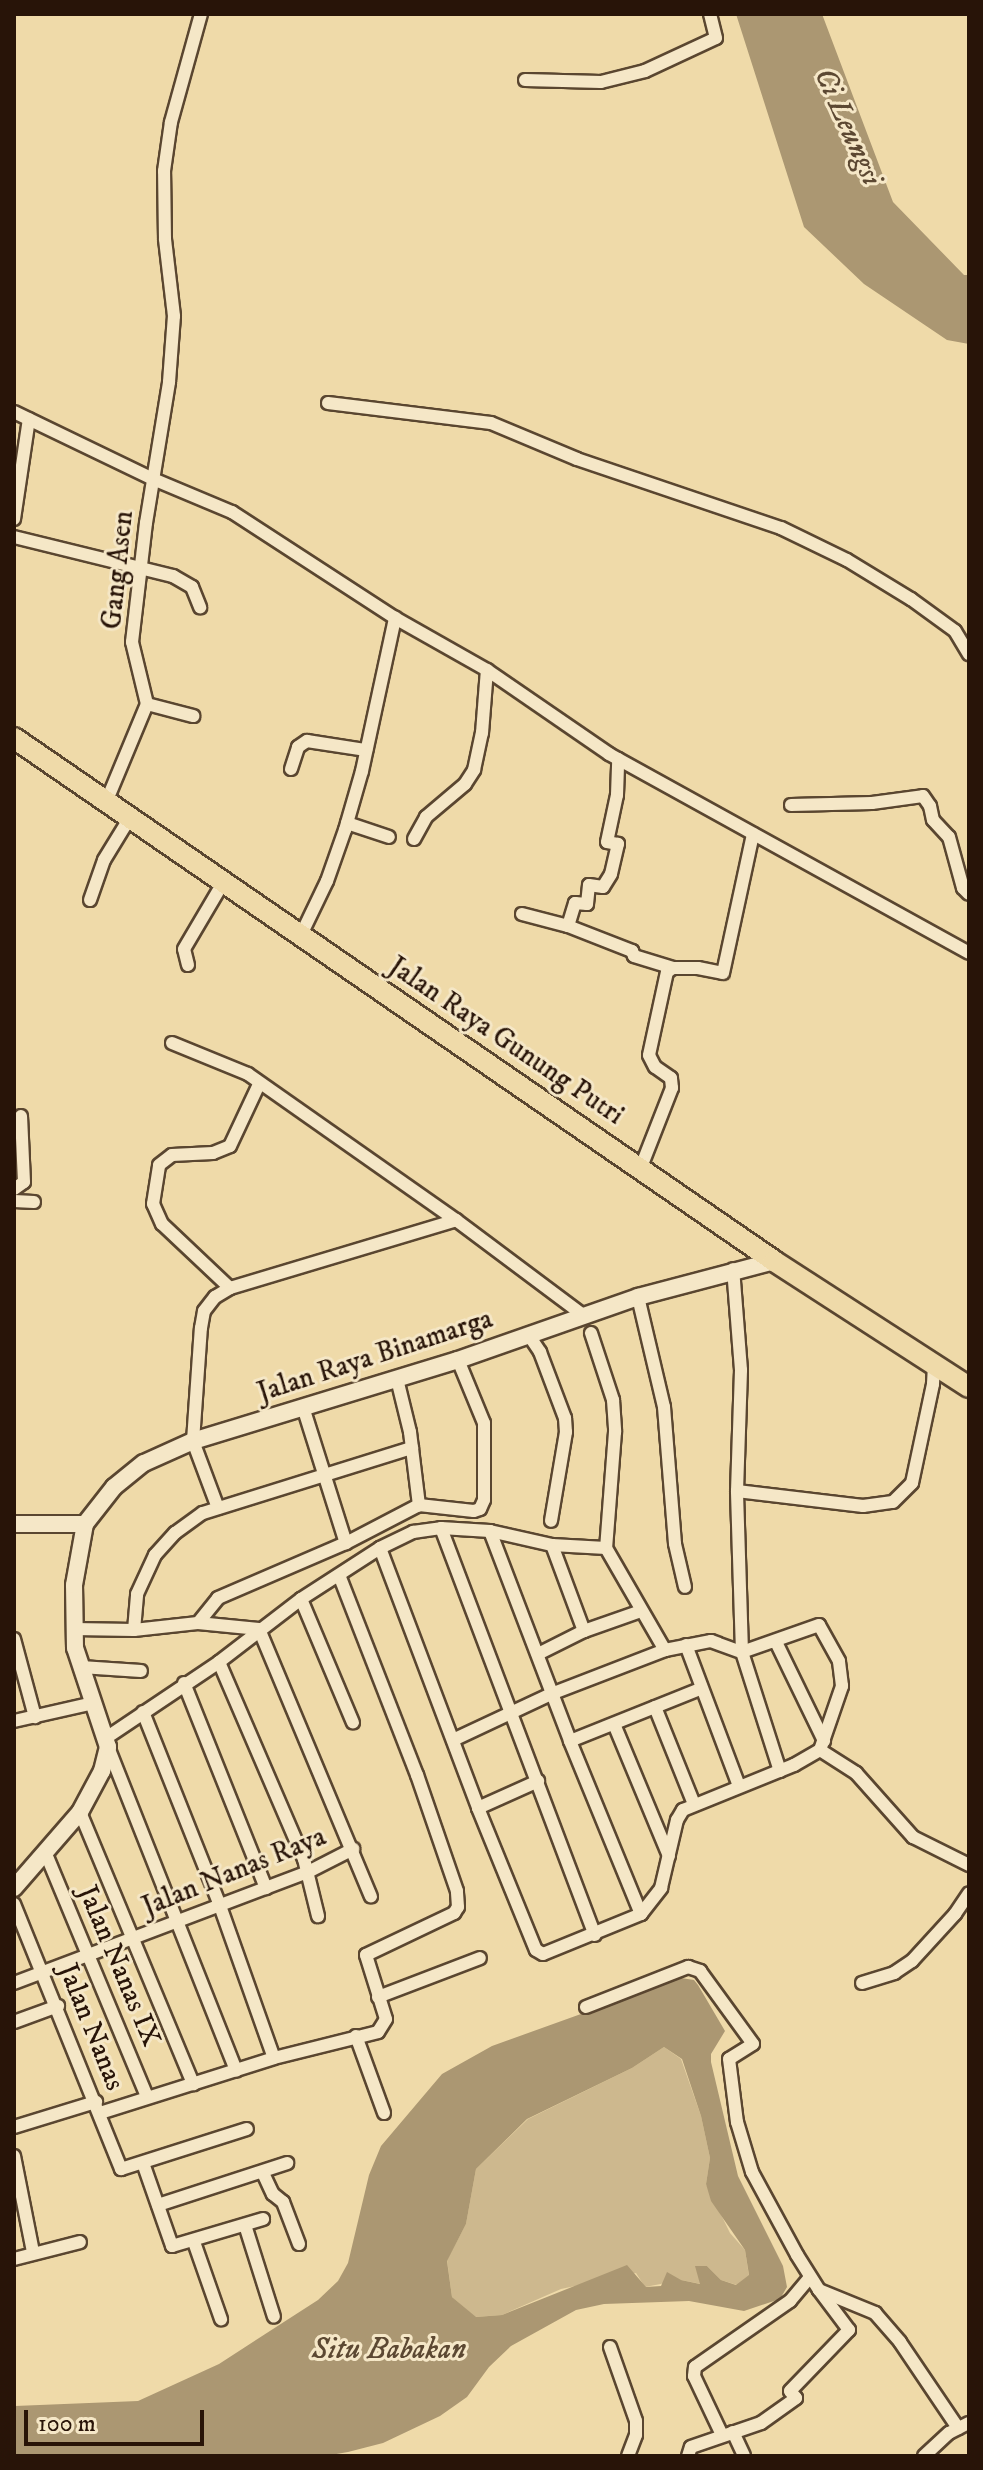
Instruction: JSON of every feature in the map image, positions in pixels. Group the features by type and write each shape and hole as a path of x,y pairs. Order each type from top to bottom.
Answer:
{"main road":[{"name":"Jalan Raya Gunung Putri","path":"14,738 774,1261 969,1387"}],"street":[{"name":"Gang Asen","path":"147,704 132,642 169,382 174,316 165,239 164,171 171,122 201,14"},
{"path":"525,80 601,82 645,71 716,38 710,14"},
{"path":"328,403 491,423 577,459 781,528 847,560 921,606 955,631 969,654"},
{"path":"14,412 252,524 395,618 487,670 618,759 969,953"},
{"path":"14,519 29,419"},
{"path":"14,537 189,584 200,607"},
{"path":"301,935 327,881 347,823 395,618"},
{"path":"414,839 426,817 465,784 474,770 482,733 487,670"},
{"path":"107,800 147,704 193,716"},
{"path":"291,769 298,747 307,741 366,750"},
{"path":"568,926 575,903 587,904 589,885 603,887 611,874 618,844 607,842 607,835 615,809 618,759"},
{"path":"791,805 872,803 923,796 930,806 933,820 949,837 963,888 969,894"},
{"path":"90,900 104,860 131,816"},
{"path":"347,823 389,837"},
{"path":"522,914 568,926 632,951 634,956 673,968 723,973 753,834"},
{"path":"188,965 184,949 224,881"},
{"path":"641,1167 672,1088 671,1078 655,1067 649,1055 667,972 673,968"},
{"path":"172,1043 236,1067 456,1220 583,1315"},
{"path":"230,1288 162,1224 153,1204 159,1165 172,1155 213,1153 230,1146 259,1084"},
{"path":"14,1189 24,1182 21,1116"},
{"path":"14,1201 34,1202"},
{"path":"218,1508 193,1441 204,1311 215,1297 230,1288 456,1220"},
{"name":"Jalan Raya Binamarga","path":"85,1524 106,1495 130,1474 193,1441 458,1360 638,1297 733,1269 774,1261"},
{"path":"733,1269 741,1370 737,1491 742,1652 780,1771"},
{"path":"638,1297 664,1407 675,1544 685,1587"},
{"path":"591,1333 613,1400 615,1432 606,1548 665,1650"},
{"path":"528,1334 540,1352 565,1418 566,1432 551,1521"},
{"path":"198,1623 218,1598 346,1543 419,1505 480,1509 484,1500 484,1423 458,1360"},
{"path":"737,1491 863,1506 893,1502 912,1483 934,1363"},
{"path":"397,1379 412,1448 419,1505"},
{"path":"303,1407 346,1543"},
{"path":"134,1630 137,1594 155,1555 175,1533 203,1513 412,1448"},
{"path":"14,1524 85,1524 77,1558 74,1629 81,1667 175,1922 236,2071"},
{"path":"14,1888 80,1812 102,1771 107,1743 143,1712 219,1662 301,1599 340,1577 380,1548 413,1532 441,1528 490,1531 552,1545 606,1548"},
{"path":"441,1528 595,1935"},
{"path":"490,1531 551,1694 641,1914"},
{"path":"552,1545 584,1631"},
{"path":"380,1548 478,1808 538,1953 595,1935 641,1914 661,1888 677,1820 683,1810 780,1771 822,1745 843,1676 834,1650 819,1625 742,1652 711,1641 686,1645 665,1650 551,1694 514,1715 453,1740"},
{"path":"14,2127 147,2097 274,2058 378,2032 384,2027 386,2019 366,1960 369,1952 454,1913 458,1907 457,1891 417,1775 340,1577"},
{"path":"301,1599 353,1723"},
{"path":"538,1654 584,1631 641,1611"},
{"path":"74,1629 134,1630 198,1623 259,1629"},
{"name":"Jalan Nanas Raya","path":"14,1983 89,1958 219,1903 308,1872 353,1849 259,1629"},
{"path":"14,1639 35,1717"},
{"path":"776,1642 822,1745 856,1773 913,1837 969,1865"},
{"path":"686,1645 739,1786"},
{"path":"219,1662 308,1872 318,1916"},
{"path":"81,1667 141,1671"},
{"path":"184,1683 266,1888"},
{"path":"570,1741 700,1689"},
{"path":"14,1721 93,1703"},
{"path":"655,1707 694,1804"},
{"path":"143,1712 219,1903 274,2058"},
{"path":"614,1724 669,1856"},
{"path":"478,1808 538,1781"},
{"path":"80,1812 193,2084"},
{"path":"353,1849 371,1897"},
{"name":"Jalan Nanas IX","path":"46,1854 147,2097"},
{"path":"862,1983 894,1973 912,1961 955,1914 969,1893"},
{"name":"Jalan Nanas","path":"14,1904 58,2006 121,2169 143,2163"},
{"path":"378,1997 480,1958"},
{"path":"586,2007 688,1967 700,1971 753,2044 729,2059 737,2122 752,2172 810,2277 847,2324 848,2333 790,2391 796,2398 761,2423 691,2447 688,2456"},
{"path":"14,2022 58,2006"},
{"path":"356,2036 384,2113"},
{"path":"247,2129 143,2163 172,2246 194,2242 263,2219"},
{"path":"14,2156 33,2252"},
{"path":"158,2205 287,2163"},
{"path":"263,2173 273,2194 283,2202 299,2244"},
{"path":"245,2225 274,2317"},
{"path":"14,2259 80,2242"},
{"path":"194,2242 221,2319"},
{"path":"744,2456 727,2434 694,2376 695,2367 790,2301 810,2277"},
{"path":"819,2290 875,2313 964,2425 924,2456"},
{"path":"610,2347 636,2421 636,2435 628,2456"}],"shaded area":[{"path":"664,2047 681,2059 701,2116 710,2158 706,2184 730,2233 745,2250 749,2276 737,2285 721,2280 707,2266 696,2267 701,2284 681,2280 645,2287 636,2273 561,2289 502,2315 475,2317 452,2297 447,2260 466,2224 476,2169 528,2119 632,2068"}],"water":[{"name":"Ci Leungsi","path":"736,14 822,14 893,202 964,275 969,275 969,344 947,340 864,284 804,227"},
{"name":"Situ Babakan","path":"681,1978 694,1980 725,2031 711,2054 711,2062 738,2176 783,2266 787,2287 780,2299 744,2311 689,2301 604,2304 576,2310 511,2346 489,2367 467,2397 440,2416 383,2443 348,2452 325,2456 14,2456 15,2406 138,2401 219,2364 318,2300 338,2281 348,2263 369,2175 381,2146 442,2074 492,2046","holes":["664,2047 682,2059 701,2116 710,2158 706,2184 711,2201 745,2250 749,2275 736,2285 721,2280 707,2266 695,2266 700,2284 681,2280 667,2272 661,2286 646,2287 627,2265 502,2315 476,2317 452,2297 447,2261 466,2224 476,2169 527,2119 632,2068"]}]}
